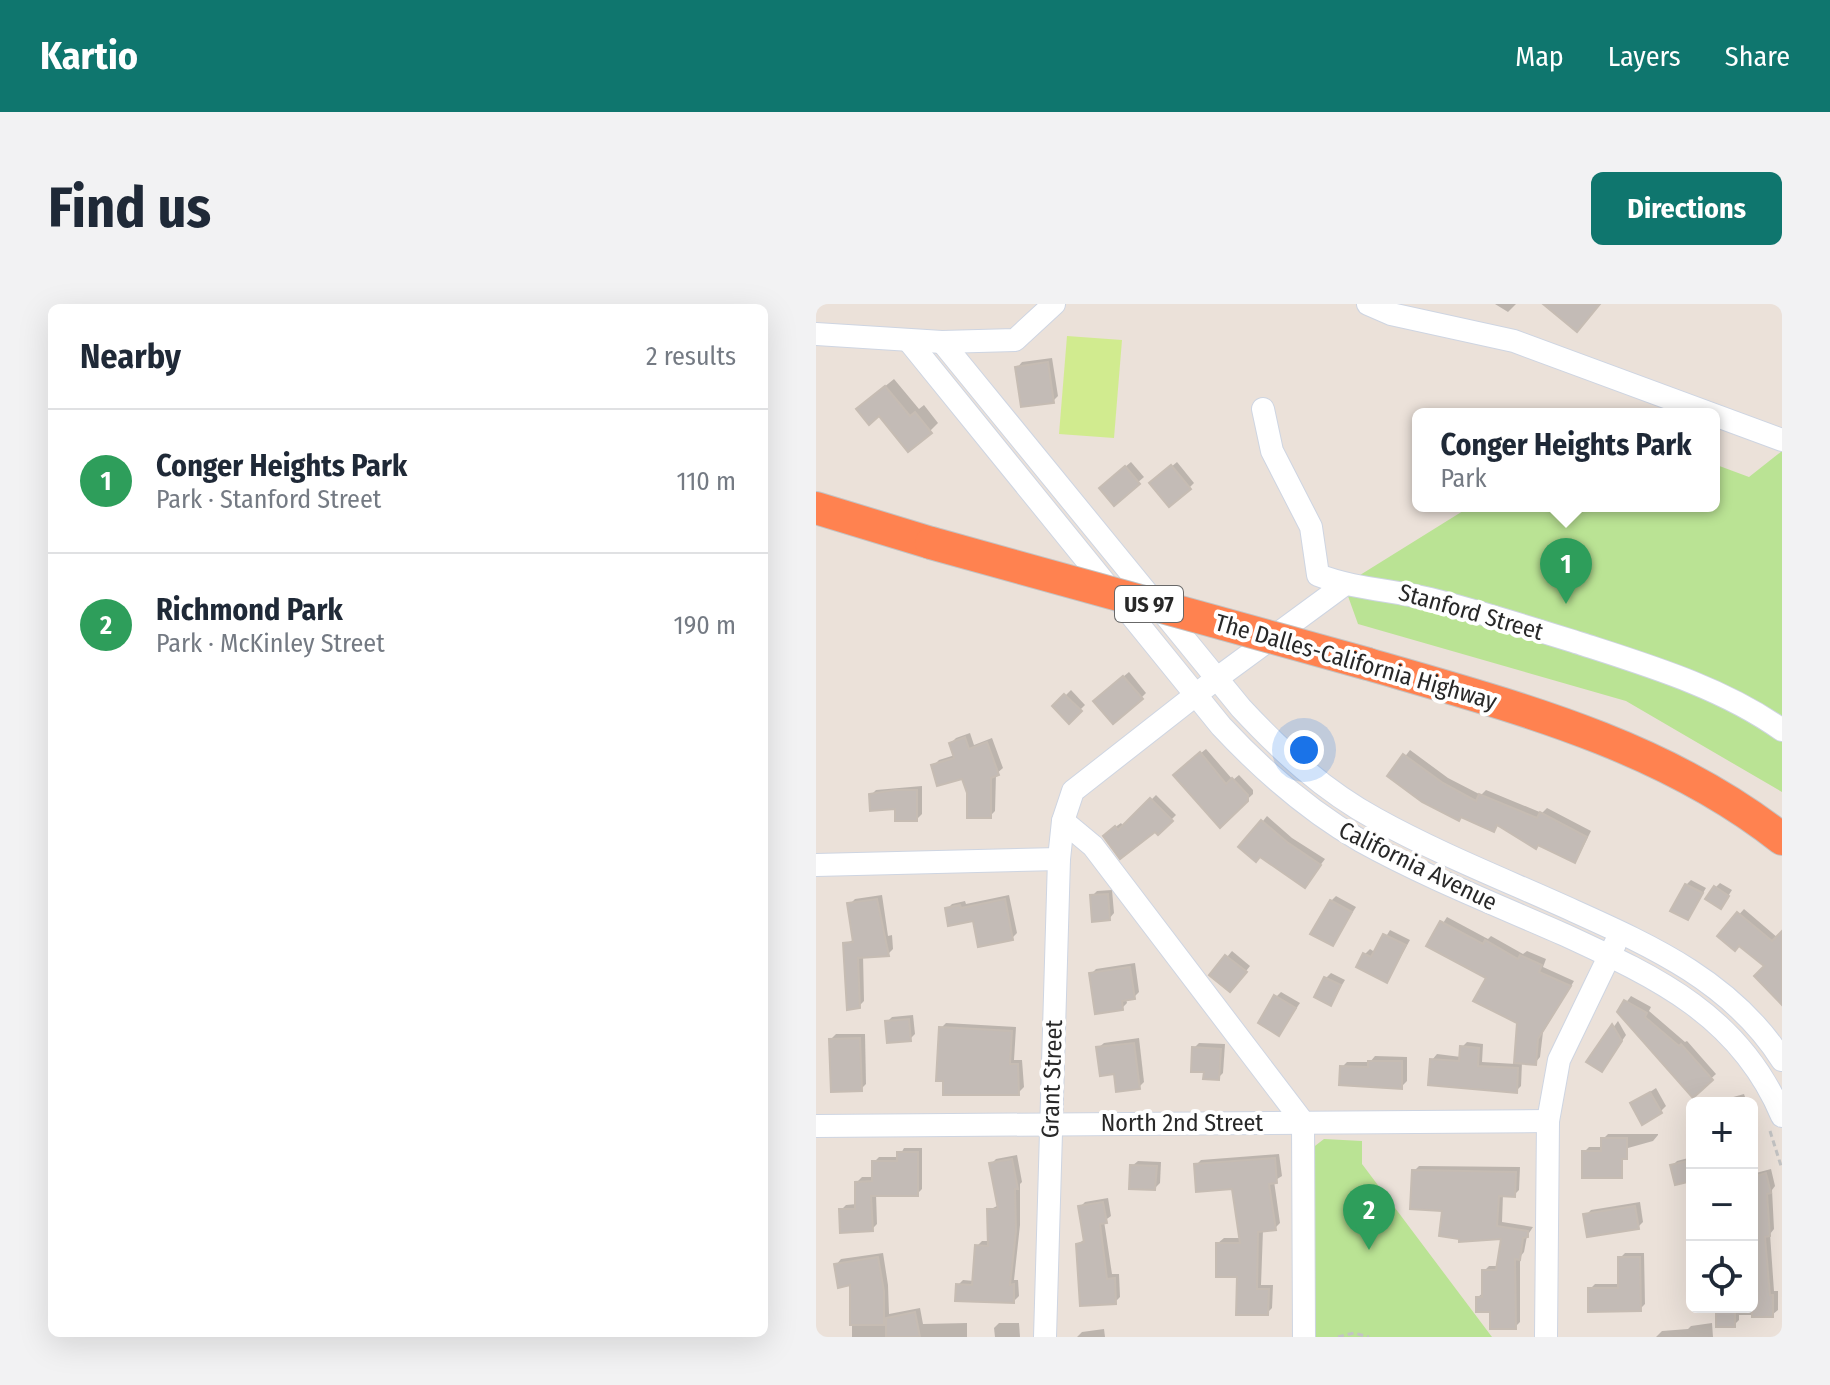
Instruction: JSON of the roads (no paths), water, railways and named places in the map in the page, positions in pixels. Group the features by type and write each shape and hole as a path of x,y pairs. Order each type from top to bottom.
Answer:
{"highway":[{"name":"The Dalles-California Highway","path":"816,508 1533,713 1635,752 1724,799 1782,839"},
{"path":"816,517 931,543"}],"street":[{"path":"816,334 942,342 1015,340 1054,304"},
{"path":"1368,304 1391,314 1514,341 1695,408"},
{"name":"California Avenue","path":"908,340 1196,695 1272,778 1330,822 1389,856 1609,956 1681,994 1723,1029 1758,1070 1782,1116"},
{"name":"California Avenue","path":"942,342 1216,679 1289,758 1344,800 1411,837 1671,956 1721,991 1760,1030 1782,1060"},
{"path":"1263,409 1272,451 1311,527 1318,575 1344,585"},
{"path":"1720,417 1776,438"},
{"name":"Grant Street","path":"1045,1337 1059,859 1063,821 1073,791 1216,679 1344,585"},
{"name":"Stanford Street","path":"1344,585 1387,589 1433,600 1638,661 1767,719 1782,730"},
{"path":"1063,821 1093,846 1303,1122 1304,1337"},
{"path":"816,865 1059,859"},
{"path":"1546,1337 1548,1121 1559,1060 1620,932"},
{"name":"North 2nd Street","path":"816,1126 1548,1121"}],"place":[{"name":"Conger Heights Park","path":"1566,604"},
{"name":"Richmond Park","path":"1369,1250"}]}
